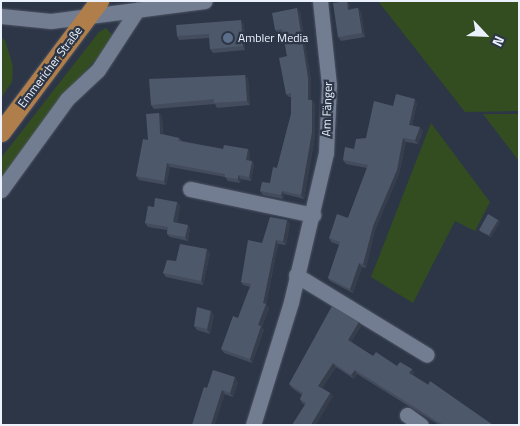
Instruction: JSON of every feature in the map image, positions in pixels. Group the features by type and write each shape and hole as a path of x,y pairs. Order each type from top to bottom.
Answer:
{"main road":[{"name":"Emmericher Straße","path":"1,132 93,8"}],"street":[{"path":"1,16 51,21 93,8 137,10 205,1"},
{"name":"Am Fänger","path":"254,425 313,215 326,153 329,85 326,38 320,1"},
{"path":"1,190 67,99 98,70 137,10"},
{"path":"190,189 313,215"},
{"path":"296,275 427,355"},
{"path":"407,415 421,425"}],"green space":[{"path":"378,1 519,1 519,111 465,112"},
{"path":"106,28 112,35 107,47 62,97 1,181 1,158 99,32"},
{"path":"1,38 5,40 13,66 12,82 1,98"},
{"path":"483,114 519,114 519,161"},
{"path":"431,123 490,202 475,231 455,221 413,303 371,277"}],"building":[{"path":"347,1 348,10 358,8 362,33 338,37 333,3"},
{"path":"297,8 308,78 308,100 312,100 312,132 301,195 282,191 281,195 260,191 262,182 270,183 273,167 277,168 291,114 291,93 286,94 279,58 287,56 282,29 275,30 272,13"},
{"path":"241,20 243,46 210,49 209,34 177,36 176,25"},
{"path":"245,75 247,101 214,103 214,99 151,105 149,79"},
{"path":"396,94 415,99 409,125 420,127 415,140 403,138 397,170 373,226 363,264 359,263 350,289 328,278 340,242 329,238 337,214 348,218 368,165 343,160 345,147 354,149 356,139 366,138 374,101 393,106"},
{"path":"159,113 160,134 179,138 178,141 223,149 224,145 248,149 246,160 252,161 249,177 238,175 238,179 225,177 225,174 167,163 164,181 136,176 143,139 148,140 146,114"},
{"path":"155,198 177,202 173,222 188,225 185,237 167,234 168,227 145,223 148,206 154,207"},
{"path":"488,214 498,220 489,235 479,230"},
{"path":"270,217 287,220 283,241 276,240 263,303 266,304 258,325 261,326 250,359 221,349 233,316 238,318 251,284 241,282 248,240 262,243"},
{"path":"180,244 207,249 201,281 163,273 167,260 176,261"},
{"path":"332,306 359,322 348,340 373,356 376,352 397,366 400,362 412,369 409,373 428,385 430,381 493,425 443,425 355,370 351,375 333,363 318,386 330,393 311,425 292,425 306,403 300,399 303,393 289,384"},
{"path":"197,307 211,311 207,329 194,326"},
{"path":"213,370 235,377 230,393 222,390 211,425 192,425 204,387 207,388"}],"place":[{"name":"Ambler Media","path":"228,38"}]}
